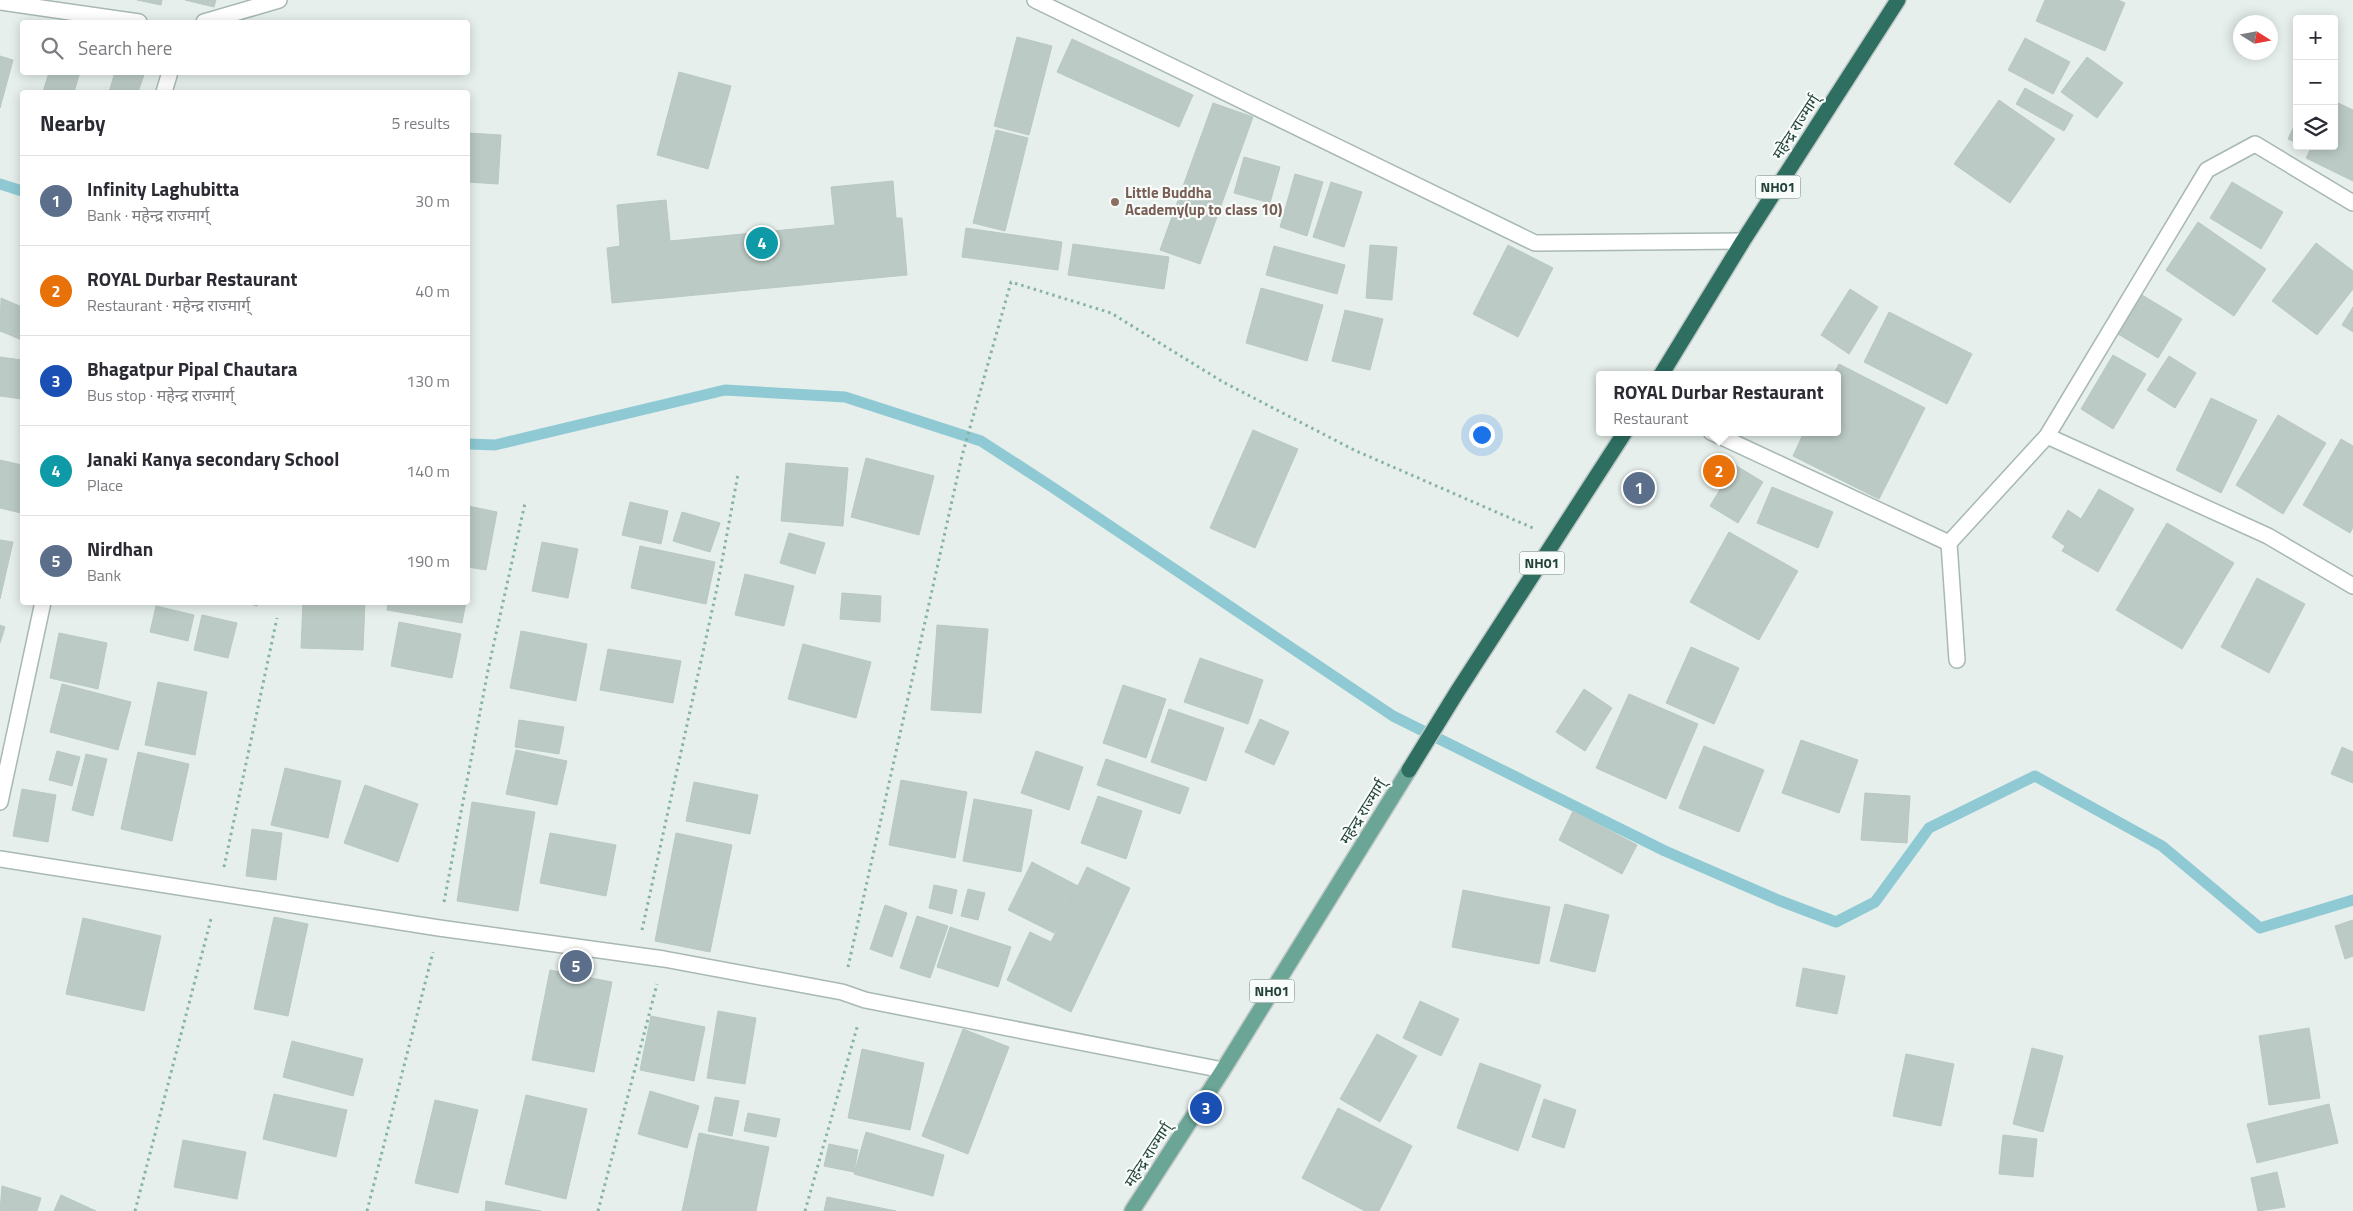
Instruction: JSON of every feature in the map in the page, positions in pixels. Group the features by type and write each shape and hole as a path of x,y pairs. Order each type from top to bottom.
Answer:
{"highway":[{"name":"महेन्द्र राज्मार्ग्","path":"1663,371 1898,0"},
{"name":"महेन्द्र राज्मार्ग्","path":"1409,770 1457,692 1558,539 1622,436"}],"main road":[{"name":"महेन्द्र राज्मार्ग्","path":"1132,1211 1223,1070 1409,770"}],"street":[{"path":"211,20 279,0"},
{"path":"1035,0 1535,243 1744,241"},
{"path":"0,2 125,20"},
{"path":"165,90 169,75"},
{"path":"1958,660 1949,543 2047,436 2207,170 2255,144 2353,203"},
{"path":"1720,436 1949,543"},
{"path":"2047,436 2268,536 2353,586"},
{"path":"0,802 42,605"},
{"path":"0,859 439,928 664,959 842,992 865,1000 1223,1070"}],"path":[{"path":"842,992 962,456 1011,282 1111,313 1223,382 1354,450 1558,539"},
{"path":"636,955 717,588 738,474"},
{"path":"367,1211 439,928 488,670 525,503"},
{"path":"135,1211 218,894 277,618"},
{"path":"598,1211 664,959"},
{"path":"805,1211 865,1000"}],"building":[{"path":"137,0 162,0 161,5"},
{"path":"185,0 216,0 214,7"},
{"path":"2045,0 2118,0 2125,3 2105,51 2036,21"},
{"path":"1017,37 1052,46 1029,135 994,126"},
{"path":"2025,38 2070,62 2053,94 2008,70"},
{"path":"1072,39 1193,95 1179,127 1057,72"},
{"path":"0,56 13,60 0,108"},
{"path":"2087,57 2123,83 2097,118 2061,92"},
{"path":"679,72 731,86 708,169 657,155"},
{"path":"48,75 79,75 75,90 44,90"},
{"path":"114,75 144,75 139,90 110,90"},
{"path":"2025,88 2073,115 2064,131 2016,104"},
{"path":"1999,100 2055,139 2010,203 1954,164"},
{"path":"1213,103 1253,117 1200,264 1160,250"},
{"path":"2338,103 2353,110 2353,181 2306,158 2310,150 2338,150"},
{"path":"2293,128 2293,141 2288,139"},
{"path":"996,130 1028,138 1005,231 973,223"},
{"path":"470,133 501,135 498,184 470,182"},
{"path":"1244,157 1280,167 1270,203 1234,193"},
{"path":"1295,174 1323,182 1307,236 1280,227"},
{"path":"893,181 896,218 902,218 907,275 612,303 607,248 620,246 617,205 666,200 670,241 835,225 831,187"},
{"path":"1331,182 1362,192 1344,247 1313,237"},
{"path":"2232,182 2283,212 2261,249 2210,218"},
{"path":"2198,222 2266,269 2234,316 2166,270"},
{"path":"966,228 1062,242 1058,270 962,257"},
{"path":"2316,243 2353,271 2353,289 2317,335 2272,301"},
{"path":"1073,244 1169,257 1164,289 1068,275"},
{"path":"1370,245 1397,247 1392,300 1366,298"},
{"path":"1508,245 1553,268 1518,337 1473,314"},
{"path":"1274,246 1345,265 1337,294 1266,275"},
{"path":"1261,288 1323,305 1307,361 1246,343"},
{"path":"1850,289 1878,307 1849,354 1821,335"},
{"path":"2142,295 2182,319 2158,358 2118,334"},
{"path":"1,298 20,306 20,339 0,331"},
{"path":"2353,307 2353,332 2342,325"},
{"path":"1345,310 1383,319 1370,370 1332,361"},
{"path":"1889,312 1972,354 1947,404 1864,362"},
{"path":"2113,355 2146,374 2113,429 2081,409"},
{"path":"2169,356 2196,373 2175,408 2147,390"},
{"path":"0,357 20,360 20,399 0,396"},
{"path":"1839,364 1925,408 1879,499 1793,456 1802,436 1841,436 1841,371 1835,371"},
{"path":"2211,398 2257,420 2221,493 2176,470"},
{"path":"2278,415 2326,443 2283,514 2236,485"},
{"path":"1253,430 1298,449 1255,548 1210,528"},
{"path":"2341,439 2353,446 2353,527 2350,533 2303,505"},
{"path":"866,458 934,476 919,535 851,517"},
{"path":"0,460 20,465 20,513 0,508"},
{"path":"786,463 848,468 843,526 781,521"},
{"path":"1735,465 1763,482 1738,523 1710,506"},
{"path":"1772,487 1833,512 1818,548 1757,523"},
{"path":"2099,489 2134,509 2098,572 2062,551 2065,546 2052,537 2068,510 2081,519"},
{"path":"630,502 668,511 661,544 622,535"},
{"path":"470,506 497,512 486,570 470,567"},
{"path":"682,512 720,523 710,552 673,541"},
{"path":"2167,523 2234,563 2182,649 2116,610"},
{"path":"1729,532 1798,571 1759,640 1690,602"},
{"path":"789,533 825,543 815,574 780,563"},
{"path":"0,540 13,542 0,599"},
{"path":"542,542 578,549 568,598 532,591"},
{"path":"640,546 715,562 706,604 631,588"},
{"path":"745,574 794,586 784,626 735,615"},
{"path":"2257,578 2305,604 2269,673 2221,647"},
{"path":"842,593 881,596 880,622 840,619"},
{"path":"303,605 365,605 363,650 301,648"},
{"path":"388,605 465,605 462,623 387,610"},
{"path":"156,606 194,615 188,641 150,632"},
{"path":"202,615 237,623 228,658 194,650"},
{"path":"399,622 461,634 452,678 391,666"},
{"path":"0,625 5,627 0,643"},
{"path":"937,625 988,629 981,713 931,710"},
{"path":"521,631 587,644 576,701 510,688"},
{"path":"59,633 107,643 98,689 50,678"},
{"path":"803,644 871,662 856,718 788,699"},
{"path":"1691,647 1739,668 1714,724 1666,703"},
{"path":"608,649 681,661 673,703 600,690"},
{"path":"1200,658 1263,680 1248,724 1184,702"},
{"path":"158,682 207,692 195,755 145,745"},
{"path":"62,684 131,702 118,750 50,732"},
{"path":"1123,685 1166,699 1146,758 1103,743"},
{"path":"1584,689 1612,708 1585,751 1556,732"},
{"path":"1629,694 1698,724 1666,799 1596,768"},
{"path":"1169,709 1224,728 1206,781 1151,762"},
{"path":"1260,719 1289,732 1274,765 1245,752"},
{"path":"519,720 564,727 559,754 515,747"},
{"path":"1801,740 1858,760 1839,813 1782,793"},
{"path":"1704,746 1764,770 1739,832 1679,808"},
{"path":"2342,747 2353,752 2353,783 2331,774"},
{"path":"516,750 567,761 557,805 506,794"},
{"path":"57,751 80,757 72,786 49,780"},
{"path":"1036,751 1083,767 1069,810 1021,793"},
{"path":"138,752 189,764 172,841 121,829"},
{"path":"86,754 107,759 93,816 72,810"},
{"path":"1106,759 1189,788 1180,814 1097,785"},
{"path":"285,768 341,781 328,838 271,825"},
{"path":"901,780 967,792 955,858 889,845"},
{"path":"694,782 758,795 750,834 686,821"},
{"path":"365,785 418,804 398,862 344,843"},
{"path":"22,789 56,795 48,842 13,836"},
{"path":"1865,793 1910,796 1907,843 1861,840"},
{"path":"1098,796 1142,811 1126,859 1081,843"},
{"path":"974,799 1032,810 1021,872 963,861"},
{"path":"472,802 535,812 518,911 457,901"},
{"path":"1573,811 1637,845 1622,874 1559,840"},
{"path":"252,829 282,833 276,880 246,876"},
{"path":"550,833 616,845 606,896 540,883"},
{"path":"676,833 732,845 710,952 655,941"},
{"path":"1032,862 1078,886 1054,933 1008,910"},
{"path":"1087,867 1130,888 1071,1012 1007,980 1030,932 1051,942"},
{"path":"934,885 957,890 952,914 929,908"},
{"path":"968,889 985,893 978,920 961,916"},
{"path":"1463,890 1550,907 1539,964 1452,947"},
{"path":"1565,904 1609,915 1595,972 1550,961"},
{"path":"885,905 907,913 892,957 870,949"},
{"path":"917,916 948,926 930,978 900,968"},
{"path":"274,917 308,924 288,1016 254,1009"},
{"path":"83,918 161,936 144,1011 66,994"},
{"path":"2353,920 2353,956 2345,959 2335,926"},
{"path":"950,927 1011,947 998,987 937,967"},
{"path":"1803,968 1845,976 1837,1014 1796,1006"},
{"path":"550,970 612,982 594,1072 532,1060"},
{"path":"1420,1001 1459,1019 1441,1056 1403,1038"},
{"path":"718,1011 756,1018 745,1084 707,1078"},
{"path":"651,1016 705,1027 694,1081 640,1070"},
{"path":"2309,1028 2320,1098 2269,1105 2259,1036"},
{"path":"963,1029 1009,1047 968,1154 922,1136"},
{"path":"1377,1034 1417,1056 1380,1122 1340,1099"},
{"path":"292,1041 363,1059 353,1096 283,1077"},
{"path":"2032,1048 2063,1056 2043,1132 2013,1124"},
{"path":"862,1049 924,1063 910,1130 848,1118"},
{"path":"1906,1054 1954,1064 1941,1126 1893,1116"},
{"path":"1480,1063 1541,1085 1518,1151 1457,1128"},
{"path":"650,1091 699,1106 687,1148 638,1134"},
{"path":"274,1094 347,1110 336,1157 263,1139"},
{"path":"526,1095 587,1109 566,1199 505,1184"},
{"path":"715,1097 739,1101 732,1136 708,1131"},
{"path":"1544,1099 1576,1110 1564,1148 1532,1137"},
{"path":"435,1100 478,1110 458,1193 415,1183"},
{"path":"2329,1104 2338,1143 2257,1163 2247,1124"},
{"path":"1338,1108 1412,1146 1379,1211 1365,1211 1302,1178"},
{"path":"748,1113 780,1119 776,1137 744,1131"},
{"path":"866,1132 944,1155 933,1196 854,1174"},
{"path":"699,1133 769,1147 756,1211 682,1211"},
{"path":"2003,1135 2037,1139 2033,1177 1999,1174"},
{"path":"183,1140 246,1152 237,1199 174,1187"},
{"path":"829,1144 858,1150 854,1172 824,1166"},
{"path":"2277,1172 2285,1207 2258,1211 2251,1178"},
{"path":"2,1186 41,1198 37,1211 0,1211"},
{"path":"61,1195 96,1211 54,1211"},
{"path":"827,1197 896,1211 824,1211"},
{"path":"486,1201 541,1211 485,1211"}],"waterway":[{"path":"0,184 20,190"},
{"path":"470,444 495,445 725,390 845,397 981,441 1393,716 1665,851 1778,900 1836,922 1875,902 1929,828 2035,776 2162,846 2260,928 2353,900"}],"place":[{"name":"Little Buddha Academy(up to class 10)","path":"1115,202"},
{"name":"Janaki Kanya secondary School","path":"762,243"},
{"name":"ROYAL Durbar Restaurant","path":"1719,471"},
{"name":"Infinity Laghubitta","path":"1639,488"},
{"name":"Nirdhan","path":"576,966"},
{"name":"Bhagatpur Pipal Chautara","path":"1206,1108"}]}
